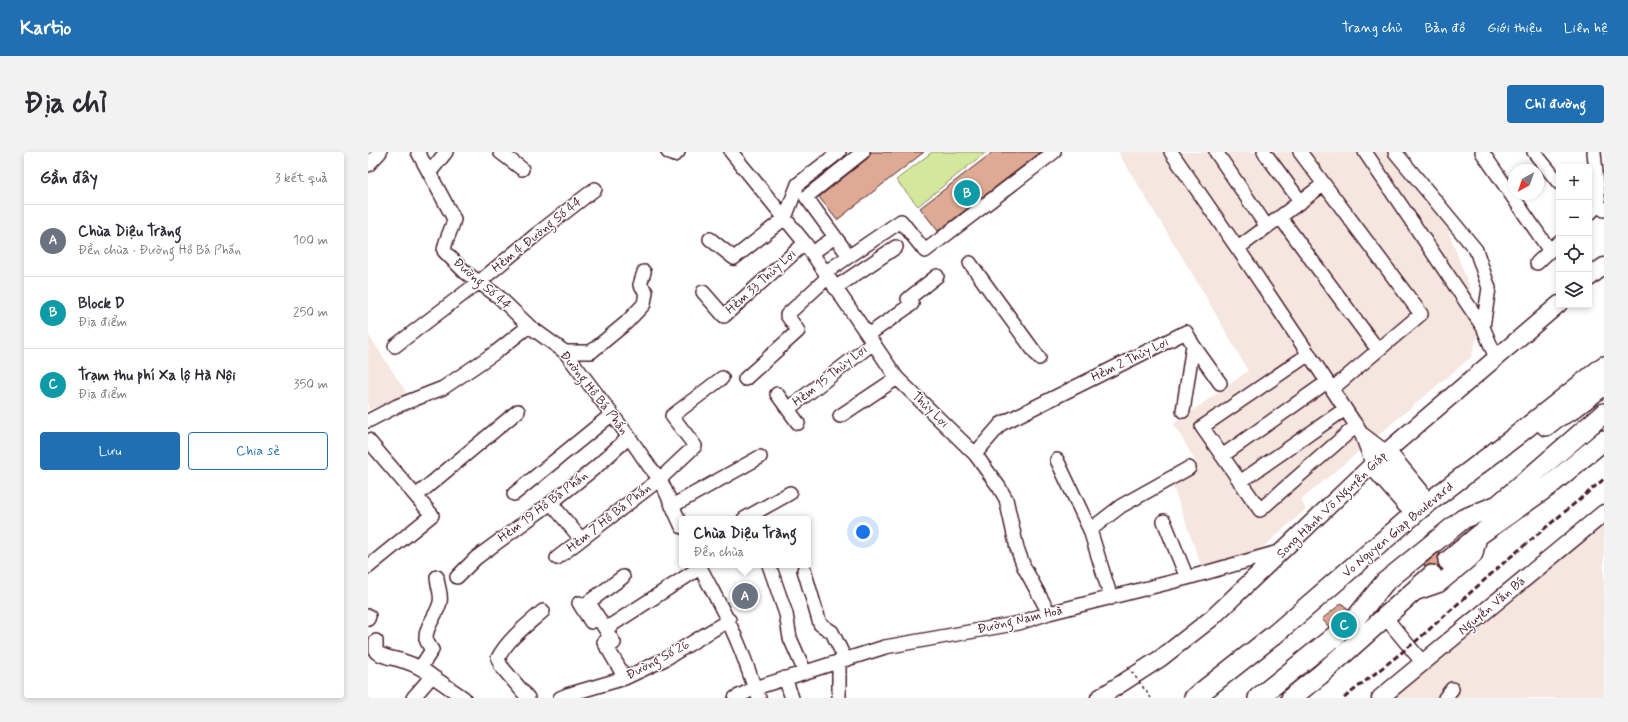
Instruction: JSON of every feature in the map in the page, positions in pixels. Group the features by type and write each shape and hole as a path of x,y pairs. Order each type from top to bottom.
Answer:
{"highway":[{"name":"Vo Nguyen Giap Boulevard","path":"1214,698 1446,505 1525,437 1561,400 1604,366"},
{"name":"Vo Nguyen Giap Boulevard","path":"1194,698 1274,635 1420,509 1525,437 1570,411 1604,385"},
{"path":"1556,418 1561,400"},
{"path":"1479,534 1505,499 1604,413"},
{"path":"1448,561 1479,534 1549,486 1604,440"},
{"path":"1379,459 1406,503 1420,509 1446,505"},
{"path":"1355,619 1385,582 1463,518 1505,499 1549,486"},
{"path":"1410,534 1420,509"},
{"path":"1291,698 1320,675 1432,575"},
{"path":"1261,696 1336,635"},
{"path":"1261,696 1320,675"}],"main road":[{"path":"1592,276 1604,266"},
{"name":"Song Hành Võ Nguyên Giáp","path":"1099,698 1134,677 1187,639 1236,597 1379,459 1556,307"},
{"name":"Nguyễn Văn Bá","path":"1380,698 1604,512"},
{"path":"1412,593 1439,584 1474,555 1479,534"}],"street":[{"path":"368,165 380,152"},
{"name":"Đường Số 44","path":"418,152 454,219 452,230 445,243 444,251 465,272 499,297 529,326"},
{"path":"430,172 446,152"},
{"path":"500,152 522,169"},
{"path":"668,152 674,156 678,152"},
{"name":"Thủy Lợi","path":"731,152 808,248 897,378 976,454 1000,488 1006,500 1017,548 1022,561 1049,614"},
{"path":"710,239 734,258 785,218 798,184 839,152"},
{"path":"849,256 806,197 863,152"},
{"path":"745,379 798,331 787,314 849,256 901,221 925,251 1054,152"},
{"path":"1171,152 1238,248 1379,459"},
{"path":"1216,152 1267,227"},
{"path":"1264,152 1300,202"},
{"path":"1222,456 1330,386 1378,350 1421,314 1300,152"},
{"path":"1365,152 1483,327 1496,358"},
{"path":"1395,152 1476,250 1489,288 1483,327"},
{"path":"1482,152 1554,246 1537,263"},
{"path":"1534,152 1556,179"},
{"path":"1592,212 1602,207 1594,152"},
{"path":"1238,248 1324,184"},
{"name":"Hẻm 4 Đường Số 44","path":"395,346 479,282 543,229 595,189"},
{"path":"1280,217 1378,350"},
{"path":"808,248 835,237"},
{"path":"835,288 896,247"},
{"name":"Hẻm 33 Thủy Lợi","path":"703,292 724,316 808,248"},
{"path":"970,263 1039,358"},
{"path":"564,352 591,352 626,323 644,304 646,292 640,285 644,272"},
{"name":"Hẻm 15 Thủy Lợi","path":"788,409 912,304 908,298 937,276"},
{"path":"368,420 397,406 443,388 496,352 529,326"},
{"name":"Đường Hồ Bá Phấn","path":"529,326 564,352 590,385 660,479 679,521"},
{"name":"Hẻm 2 Thủy Lợi","path":"976,454 1001,424 1186,332 1193,345"},
{"path":"1193,345 1220,383"},
{"path":"1183,411 1193,345"},
{"path":"1308,354 1202,427 1260,510 1359,429"},
{"name":"Hẻm 7 Hồ Bá Phấn","path":"557,558 660,479 695,446 672,416 722,378"},
{"path":"840,416 897,378"},
{"name":"Hẻm 15 Thủy Lợi","path":"777,394 798,423"},
{"path":"1240,482 1345,409"},
{"path":"416,496 518,411"},
{"path":"514,494 611,415"},
{"path":"1359,429 1379,459"},
{"name":"Hẻm 19 Hồ Bá Phấn","path":"457,577 476,558 551,503 596,467 629,437"},
{"path":"368,440 432,515 368,567"},
{"path":"672,506 760,457"},
{"path":"1057,460 1090,530 1111,598"},
{"path":"1090,530 1121,506 1189,468"},
{"path":"749,516 790,493"},
{"path":"551,503 581,539"},
{"path":"1164,520 1187,578"},
{"name":"Đường Nam Hoà","path":"735,698 757,693 785,678 885,647 1019,623 1284,551"},
{"path":"610,626 697,568"},
{"path":"701,568 729,620 745,658 757,693"},
{"path":"770,568 786,614 790,638 805,672"},
{"path":"804,570 820,624 832,632 842,660 839,698"},
{"path":"420,668 432,650 426,638 440,603 437,577"},
{"path":"607,648 614,643 591,606 590,601 623,577"},
{"path":"579,603 625,678"},
{"path":"528,698 501,666 498,658 511,641 542,611"},
{"path":"1384,617 1423,663"},
{"name":"Đường Số 26","path":"560,698 625,678 665,659 729,620"},
{"path":"376,641 376,652 383,656 406,661 420,668 464,698"},
{"path":"413,698 432,676"},
{"path":"785,678 792,698"}],"path":[{"path":"1128,667 1151,698"}],"shaded area":[{"path":"1118,152 1392,152 1444,219 1482,321 1471,357 1301,500 1306,509 1253,556 1203,571 1171,481 1197,464 1174,424 1248,371 1202,290"},
{"path":"368,334 408,395 368,410"},
{"path":"1604,522 1604,698 1389,698"}],"green space":[{"path":"932,152 986,152 918,206 896,180"}],"building":[{"path":"871,152 924,152 837,220 819,197 868,158"},
{"path":"993,152 1041,152 938,231 920,208"},
{"path":"1440,551 1438,558 1439,567 1430,564 1425,567 1424,565"},
{"path":"1342,603 1348,610 1344,617 1345,623 1348,628 1354,630 1347,637 1345,628 1334,624 1329,627 1322,619"}],"tunnel":[{"path":"1336,635 1355,619"}],"railway":[{"path":"1344,698 1415,642 1508,559 1604,479"}],"place":[{"name":"Block D","path":"967,193"},
{"name":"Chùa Diệu Tràng","path":"745,596"},
{"name":"Trạm thu phí Xa lộ Hà Nội","path":"1344,625"}]}
